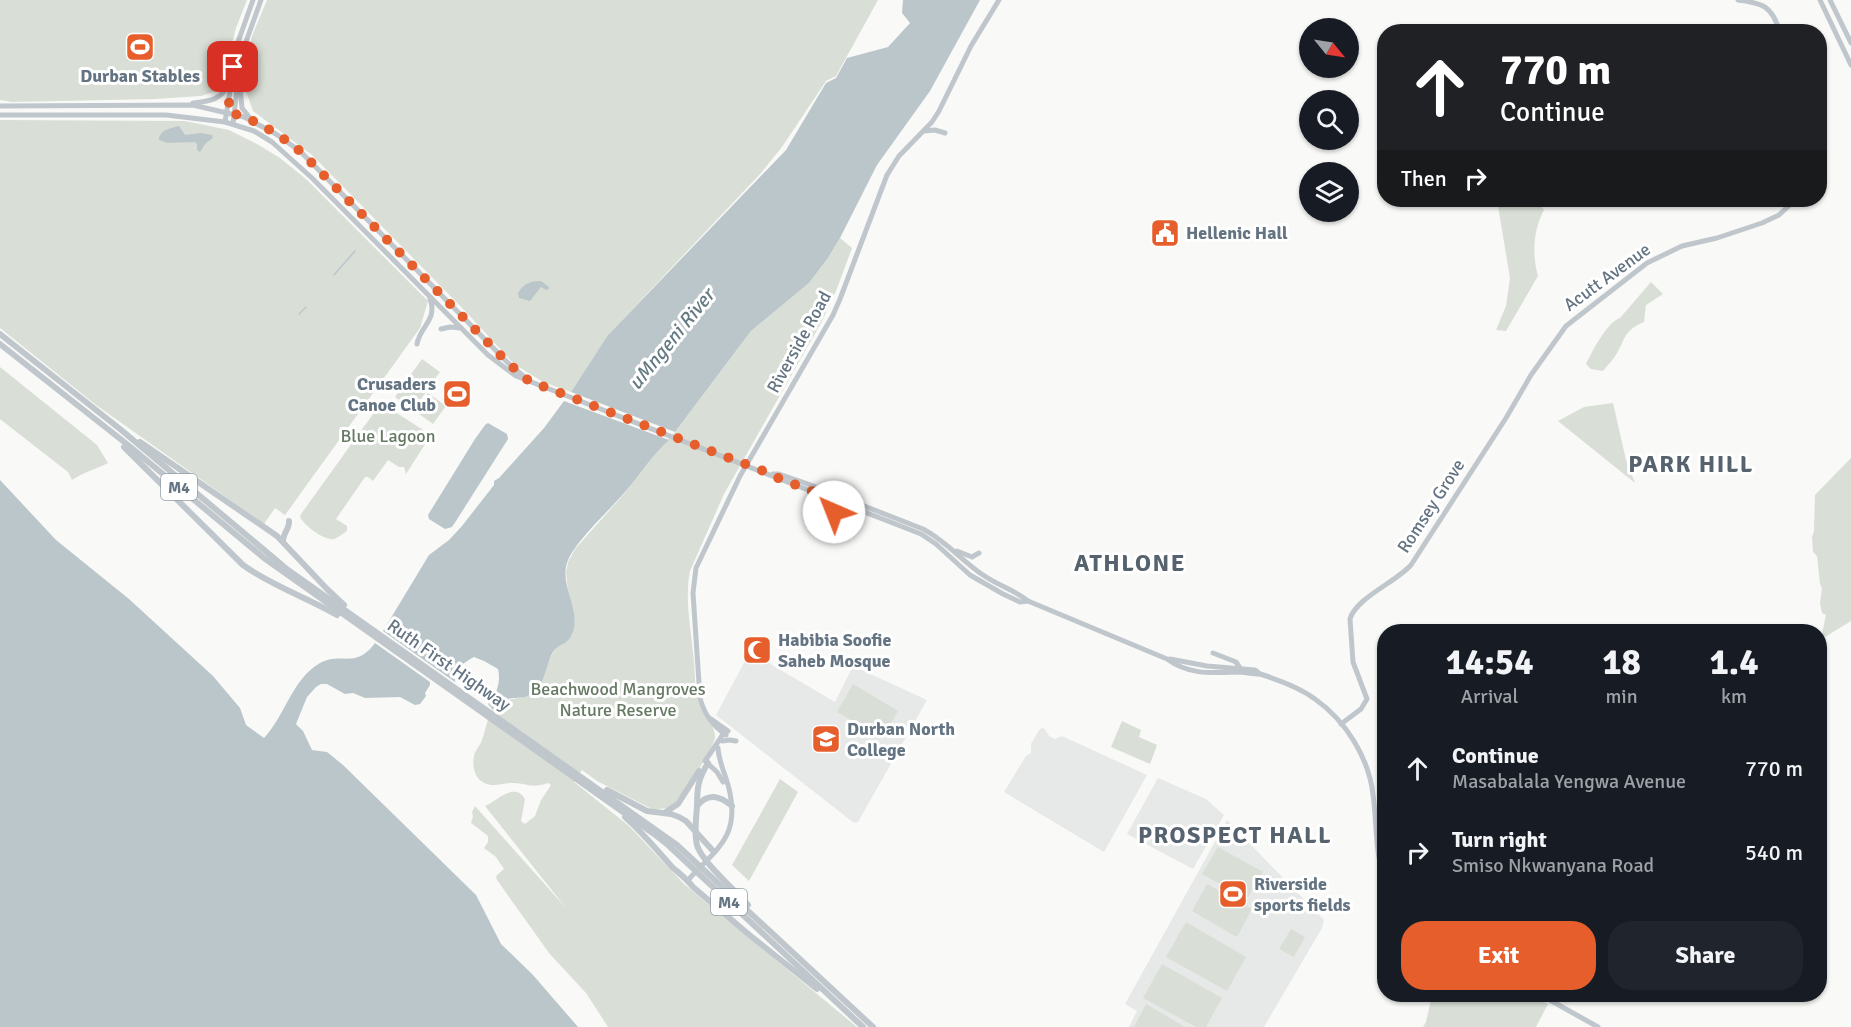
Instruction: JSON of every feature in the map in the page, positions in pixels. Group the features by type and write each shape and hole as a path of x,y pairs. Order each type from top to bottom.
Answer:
{"highway":[{"name":"M4","path":"0,334 120,429 266,556 327,601"},
{"name":"M4","path":"0,344 258,549"},
{"path":"101,423 106,431 144,465 243,565 258,576 327,601 368,630"},
{"path":"120,429 283,541 327,601 368,630"},
{"path":"283,541 289,521"},
{"name":"Ruth First Highway","path":"368,630 677,845 873,1027"},
{"path":"663,813 681,800 707,762"},
{"path":"707,762 698,782 696,841 700,852 783,942"},
{"path":"589,785 647,811 679,817 703,839 713,854"},
{"path":"589,785 633,824 680,875 690,878 693,887 854,1019"},
{"name":"Ruth First Highway","path":"589,785 668,845 863,1027"},
{"path":"697,807 705,799 714,796 731,803"}],"main road":[{"path":"225,122 238,42 253,0"},
{"path":"233,124 238,75 247,35 261,0"},
{"name":"Riverside Road","path":"725,733 714,726 703,709 700,698 693,593 696,568 740,476 837,307 887,175 899,156 939,111 971,46 999,0"},
{"path":"1738,0 1756,2 1767,8 1778,24"},
{"path":"1820,0 1851,65"},
{"path":"1830,0 1851,44"},
{"path":"238,75 242,108 253,121"},
{"path":"0,106 185,104 217,99 225,92 231,79"},
{"path":"185,104 228,112 253,121 301,152 508,363 529,381"},
{"path":"0,115 166,114 225,122 264,136 284,151 330,195 502,367 522,380 761,470 929,538 970,575 1167,659 1175,665 1192,671 1212,674 1255,670 1314,698 1341,724 1361,753 1370,774 1377,848"},
{"path":"922,132 935,130 945,133"},
{"name":"Acutt Avenue","path":"1488,445 1552,344 1577,316 1640,268 1666,253 1682,246 1717,238 1762,223 1779,215 1788,207"},
{"path":"417,344 418,338 431,317 432,306 428,294"},
{"path":"441,329 450,327 462,329"},
{"name":"Romsey Grove","path":"1341,724 1361,709 1367,699 1353,662 1350,619 1352,613 1376,591 1402,574 1411,565 1488,445"},
{"path":"771,474 779,474 808,484 923,530 952,549 995,587"},
{"path":"827,497 833,508 833,518"},
{"path":"952,549 970,557 975,557 980,553"},
{"path":"1213,653 1236,662 1240,670"},
{"path":"709,717 725,733"},
{"path":"690,878 724,842 733,819 730,794 717,747 714,726"},
{"path":"717,747 725,733"},
{"path":"725,733 707,762 721,778 731,803"},
{"path":"722,741 736,741"},
{"path":"1553,1002 1598,1027"},
{"path":"1582,1027 1586,1020"}],"shaded area":[{"name":"Durban North College","path":"750,652 835,702 853,666 927,700 858,822 854,823 716,715"},
{"path":"1042,728 1055,739 1062,736 1147,775 1104,852 1004,792 1026,756 1031,753 1031,744"},
{"path":"1158,778 1206,799 1224,815 1193,869 1127,834"},
{"path":"1227,820 1324,920 1322,928 1264,1027 1129,1027 1137,1011 1125,1004"}],"green space":[{"name":"Durban Stables","path":"0,0 247,0 236,28 226,76 216,91 201,96 155,99 12,102 0,100"},
{"path":"267,0 878,0 836,76 826,81 782,147 761,173 609,334 571,392 543,382 514,364 312,155 253,111 246,91 247,61 252,36"},
{"path":"0,120 185,121 229,130 280,158 306,179 428,301 420,328 285,515 275,508 264,524 96,405 0,328"},
{"path":"1498,207 1542,207 1544,210 1535,243 1538,276 1506,331 1496,330 1506,306 1510,278"},
{"name":"Beachwood Mangroves Nature Reserve","path":"840,238 852,248 836,291 821,323 724,494 690,571 688,605 697,696 711,723 714,742 684,792 674,804 666,808 652,809 597,781 582,770 574,782 629,826 684,884 857,1027 608,1027 586,993 549,953 497,880 496,876 504,869 496,857 484,848 488,842 488,836 471,823 475,806 566,908 485,806 511,792 521,794 525,799 521,821 525,824 535,816 541,800 551,785 548,783 533,786 484,783 475,772 473,762 475,754 493,710 504,701 534,692 541,683 556,648 575,623 566,572 575,549 675,432 751,331 809,283"},
{"path":"1651,282 1663,294 1646,305 1644,322 1631,329 1603,371 1591,369 1586,364 1600,338"},
{"path":"422,359 440,372 427,390 409,377"},
{"path":"0,367 97,445 108,463 72,480 68,472 0,419"},
{"path":"408,379 426,392 413,410 395,397"},
{"path":"428,393 446,406 433,424 415,411"},
{"name":"Blue Lagoon","path":"381,403 431,435 406,474 404,467 399,467 388,460 373,481 365,477 336,519 347,526 347,531 334,539 325,538 306,524 300,517 301,514"},
{"path":"1613,403 1626,460 1635,483 1558,421 1584,407"},
{"path":"1851,458 1851,621 1827,636 1827,624 1824,624 1826,615 1822,613 1820,603 1822,588 1817,556 1813,552 1815,495"},
{"path":"853,684 898,711 882,738 837,712"},
{"path":"1122,721 1141,730 1139,737 1157,745 1150,764 1111,747"},
{"path":"780,779 798,792 749,881 732,865"},
{"path":"1218,847 1263,872 1247,899 1202,874"},
{"path":"1207,884 1252,909 1237,937 1192,911"},
{"path":"1186,922 1246,957 1227,991 1166,957"},
{"path":"1291,929 1305,937 1294,957 1279,949"},
{"path":"1162,964 1222,998 1206,1027 1196,1027 1143,998"},
{"path":"1430,1002 1544,1002 1548,1004 1536,1027 1423,1027"},
{"path":"1146,1004 1185,1027 1134,1027"}],"water":[{"name":"uMngeni River","path":"903,0 980,0 930,91 877,165 840,238 809,283 751,331 675,432 571,392 608,335 786,150 826,83 836,78 847,58 888,47 910,23 902,13"},
{"path":"179,126 185,135 201,133 212,135 213,138 200,152 195,142 168,143 159,140 163,132"},
{"path":"541,281 549,289 541,287 530,301 519,298 518,293 525,285"},
{"path":"564,401 669,440 584,536 571,555 565,572 574,610 574,629 570,638 553,652 540,685 530,695 505,700 493,710 488,704 497,688 498,669 474,657 460,667 455,682 383,631 429,555 449,540 462,526 494,485 494,481 544,428"},
{"path":"488,423 507,434 508,439 452,527 445,529 429,519 428,515 475,439"},
{"path":"0,480 56,540 129,599 213,676 240,708 246,725 264,738 302,678 310,670 328,660 361,656 375,643 430,682 426,696 420,704 415,705 400,697 365,698 353,693 345,694 327,684 321,684 307,697 296,724 303,731 312,750 327,752 343,765 476,895 501,944 533,975 578,1027 0,1027"}],"waterway":[{"path":"334,275 355,251"},
{"path":"299,314 306,307"}],"place":[{"name":"Durban Stables","path":"140,47"},
{"name":"Hellenic Hall","path":"1165,233"},
{"name":"Crusaders Canoe Club","path":"457,394"},
{"name":"Habibia Soofie Saheb Mosque","path":"757,650"},
{"name":"Durban North College","path":"826,739"},
{"name":"Riverside sports fields","path":"1233,894"}],"district":[{"name":"PARK HILL","path":"1691,464"},
{"name":"ATHLONE","path":"1130,563"},
{"name":"PROSPECT HALL","path":"1235,835"}],"route":[{"path":"233,67 228,112 265,128 301,152 508,363 529,381 827,497 834,512"}]}
